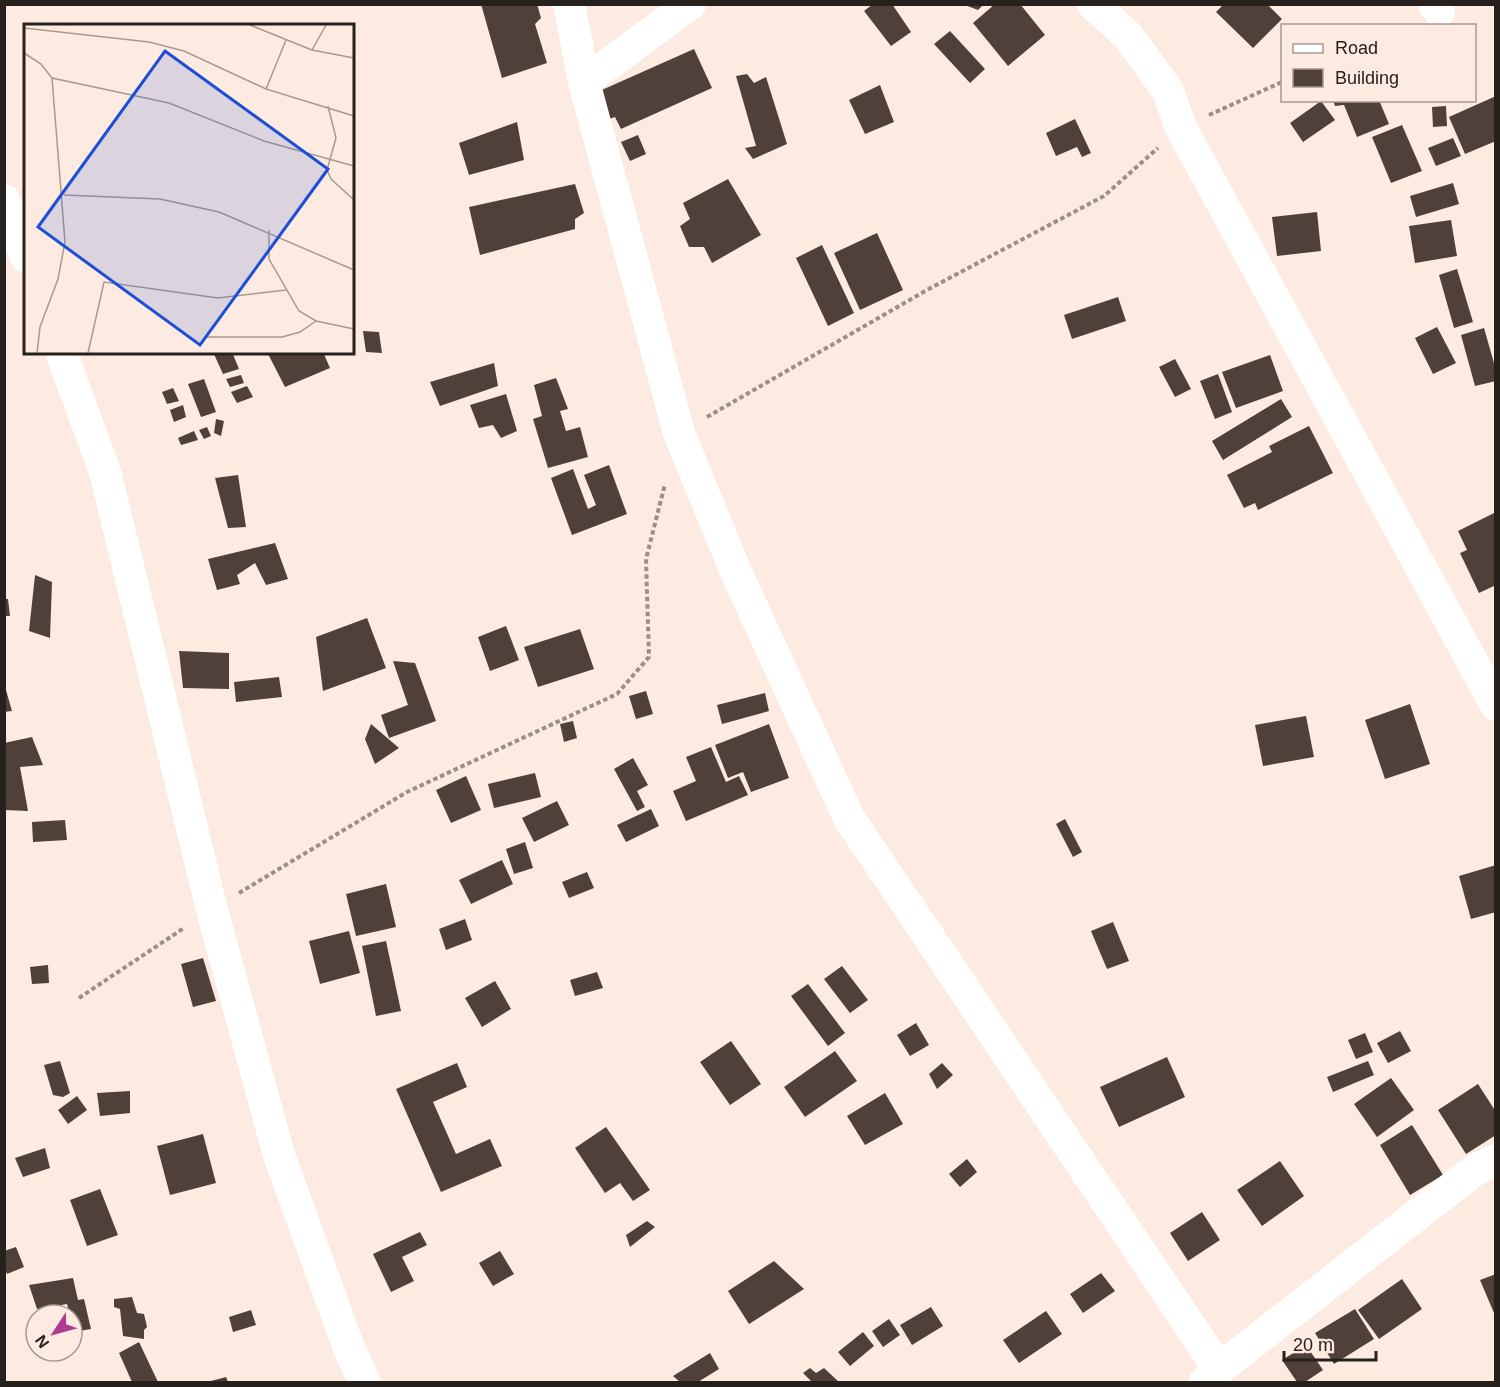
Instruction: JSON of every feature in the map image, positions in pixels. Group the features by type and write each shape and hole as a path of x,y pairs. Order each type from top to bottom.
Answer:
{"street":[{"path":"569,4 584,82 678,434 736,572 849,818 1212,1376 1476,1169 1496,1160"},
{"path":"584,82 690,4"},
{"path":"1093,4 1128,36 1168,91 1181,128 1496,705"},
{"path":"4,200 24,252"},
{"path":"62,354 105,472 212,910 279,1155 351,1351 365,1383"}],"path":[{"path":"678,434 925,291 1104,196 1181,128 1281,82"},
{"path":"79,998 212,910 407,792 617,694 650,657 646,559 667,479"}],"building":[{"path":"481,4 537,4 541,18 535,24 547,63 502,78"},
{"path":"873,4 880,6 881,4 892,4 911,32 891,46 864,11"},
{"path":"962,4 984,4 978,10"},
{"path":"995,4 1020,4 1045,35 1008,66 973,23"},
{"path":"1224,4 1267,4 1282,19 1253,48 1216,12"},
{"path":"950,31 985,69 970,83 934,44"},
{"path":"694,49 712,88 621,129 615,117 606,120 595,93"},
{"path":"747,74 754,83 766,77 787,144 753,159 745,148 756,146 736,76"},
{"path":"880,85 894,122 865,134 849,100"},
{"path":"1496,96 1496,141 1465,154 1449,117"},
{"path":"1320,102 1335,120 1303,142 1290,123"},
{"path":"1334,102 1380,102 1389,124 1357,137 1344,105 1335,106"},
{"path":"1446,106 1447,126 1433,127 1432,107"},
{"path":"1075,119 1091,153 1082,157 1077,147 1056,156 1046,133"},
{"path":"517,122 524,160 469,175 459,143"},
{"path":"1402,125 1422,171 1391,183 1372,137"},
{"path":"638,135 646,154 630,161 621,142"},
{"path":"1453,138 1461,156 1436,166 1428,148"},
{"path":"728,179 761,235 712,263 704,247 689,247 680,226 690,219 683,203"},
{"path":"1453,183 1459,204 1416,217 1410,196"},
{"path":"575,184 584,213 575,219 575,229 480,255 469,207"},
{"path":"1317,212 1321,251 1277,256 1272,217"},
{"path":"1451,220 1457,256 1415,263 1409,226"},
{"path":"877,233 903,290 860,310 834,253"},
{"path":"822,245 854,313 828,326 796,258"},
{"path":"1457,269 1473,322 1454,328 1439,275"},
{"path":"1118,297 1126,321 1072,339 1064,315"},
{"path":"1437,327 1456,363 1433,374 1415,338"},
{"path":"1484,328 1496,370 1496,381 1475,386 1461,335"},
{"path":"363,331 379,332 382,353 366,352"},
{"path":"214,354 233,354 239,369 223,374"},
{"path":"268,354 324,354 330,368 285,387"},
{"path":"1270,355 1283,391 1236,408 1222,372"},
{"path":"1175,359 1191,389 1175,397 1159,367"},
{"path":"494,363 498,386 440,406 430,382"},
{"path":"1218,374 1232,412 1215,419 1200,381"},
{"path":"241,375 244,383 230,387 226,379"},
{"path":"556,378 568,409 560,411 566,431 580,427 588,457 548,468 533,419 542,416 534,385"},
{"path":"204,379 216,412 201,417 188,384"},
{"path":"247,386 253,397 237,403 231,392"},
{"path":"173,388 179,401 167,404 162,392"},
{"path":"506,394 517,431 501,438 493,425 479,428 470,405"},
{"path":"1281,399 1292,417 1223,460 1212,441"},
{"path":"183,405 186,417 174,422 170,410"},
{"path":"216,419 224,421 221,436 214,433"},
{"path":"1309,426 1333,473 1258,510 1255,503 1244,508 1227,475 1272,452 1269,446"},
{"path":"207,427 211,436 204,439 199,430"},
{"path":"194,431 198,440 181,445 178,438"},
{"path":"609,465 627,514 572,535 551,478 573,469 588,509 596,505 584,475"},
{"path":"238,475 246,527 228,528 215,478"},
{"path":"1496,512 1496,585 1479,593 1460,553 1467,550 1458,531"},
{"path":"275,543 288,579 266,585 255,563 237,575 240,584 217,590 208,559"},
{"path":"35,575 52,582 50,638 29,631"},
{"path":"4,599 8,599 10,616 4,616"},
{"path":"367,618 386,668 323,691 316,637"},
{"path":"506,626 519,660 490,671 478,637"},
{"path":"580,629 594,669 538,687 524,647"},
{"path":"179,651 229,653 229,689 183,688"},
{"path":"393,661 415,663 436,721 389,738 381,715 408,705"},
{"path":"279,677 282,697 236,702 234,682"},
{"path":"4,683 12,711 4,712"},
{"path":"646,691 653,714 636,719 629,696"},
{"path":"765,693 769,711 722,724 717,705"},
{"path":"1410,704 1430,764 1385,779 1365,720"},
{"path":"1306,716 1314,757 1263,766 1255,725"},
{"path":"573,721 577,738 564,742 560,724"},
{"path":"371,724 399,748 375,764 365,739"},
{"path":"769,724 789,778 751,792 743,772 728,778 715,745"},
{"path":"32,737 43,765 20,767 28,811 4,810 4,743"},
{"path":"711,747 726,782 739,776 748,795 686,821 673,791 696,781 686,757"},
{"path":"633,758 648,785 637,791 645,807 637,811 614,769"},
{"path":"535,773 541,797 494,808 488,784"},
{"path":"466,776 481,810 451,823 436,790"},
{"path":"557,801 569,825 534,842 522,818"},
{"path":"651,809 659,826 626,842 617,825"},
{"path":"1065,819 1082,852 1073,857 1056,824"},
{"path":"65,820 67,840 33,842 32,822"},
{"path":"525,842 533,868 514,874 506,849"},
{"path":"502,860 513,884 471,904 459,880"},
{"path":"1496,865 1496,912 1471,919 1459,876"},
{"path":"587,872 594,888 569,898 562,882"},
{"path":"386,884 396,927 356,936 346,894"},
{"path":"465,919 472,940 446,950 439,929"},
{"path":"1113,922 1129,961 1107,969 1091,931"},
{"path":"349,931 360,973 320,984 309,941"},
{"path":"386,941 401,1011 376,1016 362,946"},
{"path":"203,958 216,1001 193,1007 181,964"},
{"path":"48,965 49,983 32,984 30,967"},
{"path":"842,966 868,1000 850,1013 824,979"},
{"path":"597,972 603,988 575,996 570,980"},
{"path":"495,981 511,1009 482,1027 465,998"},
{"path":"808,984 845,1033 828,1046 791,996"},
{"path":"916,1023 929,1045 910,1056 897,1035"},
{"path":"1400,1031 1411,1051 1388,1063 1377,1043"},
{"path":"1365,1033 1373,1052 1356,1059 1348,1040"},
{"path":"731,1041 761,1084 730,1105 700,1062"},
{"path":"835,1051 857,1081 805,1117 784,1087"},
{"path":"1167,1057 1185,1097 1119,1127 1100,1087"},
{"path":"60,1061 70,1093 63,1097 53,1095 44,1065"},
{"path":"1368,1061 1374,1075 1333,1092 1327,1077"},
{"path":"457,1063 467,1087 433,1102 456,1154 490,1139 502,1166 441,1192 396,1089"},
{"path":"942,1063 953,1075 937,1089 929,1074"},
{"path":"1391,1078 1414,1110 1377,1137 1354,1104"},
{"path":"1478,1084 1496,1112 1496,1135 1466,1154 1438,1110"},
{"path":"130,1091 130,1113 100,1116 97,1093"},
{"path":"885,1093 903,1124 865,1145 847,1116"},
{"path":"77,1096 87,1110 68,1124 58,1110"},
{"path":"1412,1125 1443,1175 1410,1195 1380,1145"},
{"path":"606,1127 650,1190 633,1201 620,1183 605,1193 575,1148"},
{"path":"203,1134 216,1183 170,1195 157,1146"},
{"path":"45,1148 50,1168 23,1177 15,1158"},
{"path":"967,1159 977,1172 960,1187 949,1174"},
{"path":"1280,1161 1304,1196 1262,1226 1237,1190"},
{"path":"100,1189 118,1235 87,1246 70,1200"},
{"path":"1202,1212 1220,1240 1188,1261 1170,1233"},
{"path":"647,1221 655,1227 630,1247 626,1235"},
{"path":"420,1232 427,1245 402,1257 414,1281 391,1292 373,1254"},
{"path":"16,1247 24,1267 7,1274 4,1267 4,1251"},
{"path":"500,1251 514,1274 493,1286 479,1263"},
{"path":"774,1261 804,1289 749,1324 728,1291"},
{"path":"1101,1273 1115,1291 1083,1313 1070,1294"},
{"path":"1496,1274 1496,1313 1494,1313 1480,1280"},
{"path":"73,1278 78,1300 84,1299 91,1329 84,1330 84,1303 35,1303 29,1285"},
{"path":"1402,1279 1422,1309 1379,1339 1358,1310"},
{"path":"132,1297 137,1313 144,1314 147,1327 144,1330 144,1339 123,1336 120,1309 114,1307 114,1299"},
{"path":"931,1307 943,1326 912,1345 900,1325"},
{"path":"1355,1309 1374,1339 1334,1364 1315,1333"},
{"path":"251,1310 256,1325 233,1332 229,1317"},
{"path":"1046,1311 1062,1334 1019,1363 1003,1340"},
{"path":"889,1319 900,1335 883,1347 872,1331"},
{"path":"863,1332 874,1346 850,1366 838,1352"},
{"path":"139,1342 158,1382 132,1382 119,1353"},
{"path":"1306,1345 1323,1370 1305,1382 1297,1382 1282,1360"},
{"path":"710,1353 719,1369 698,1382 680,1382 673,1376"},
{"path":"810,1368 816,1373 824,1368 839,1382 812,1382 803,1373"},
{"path":"226,1377 228,1382 207,1382"}]}
